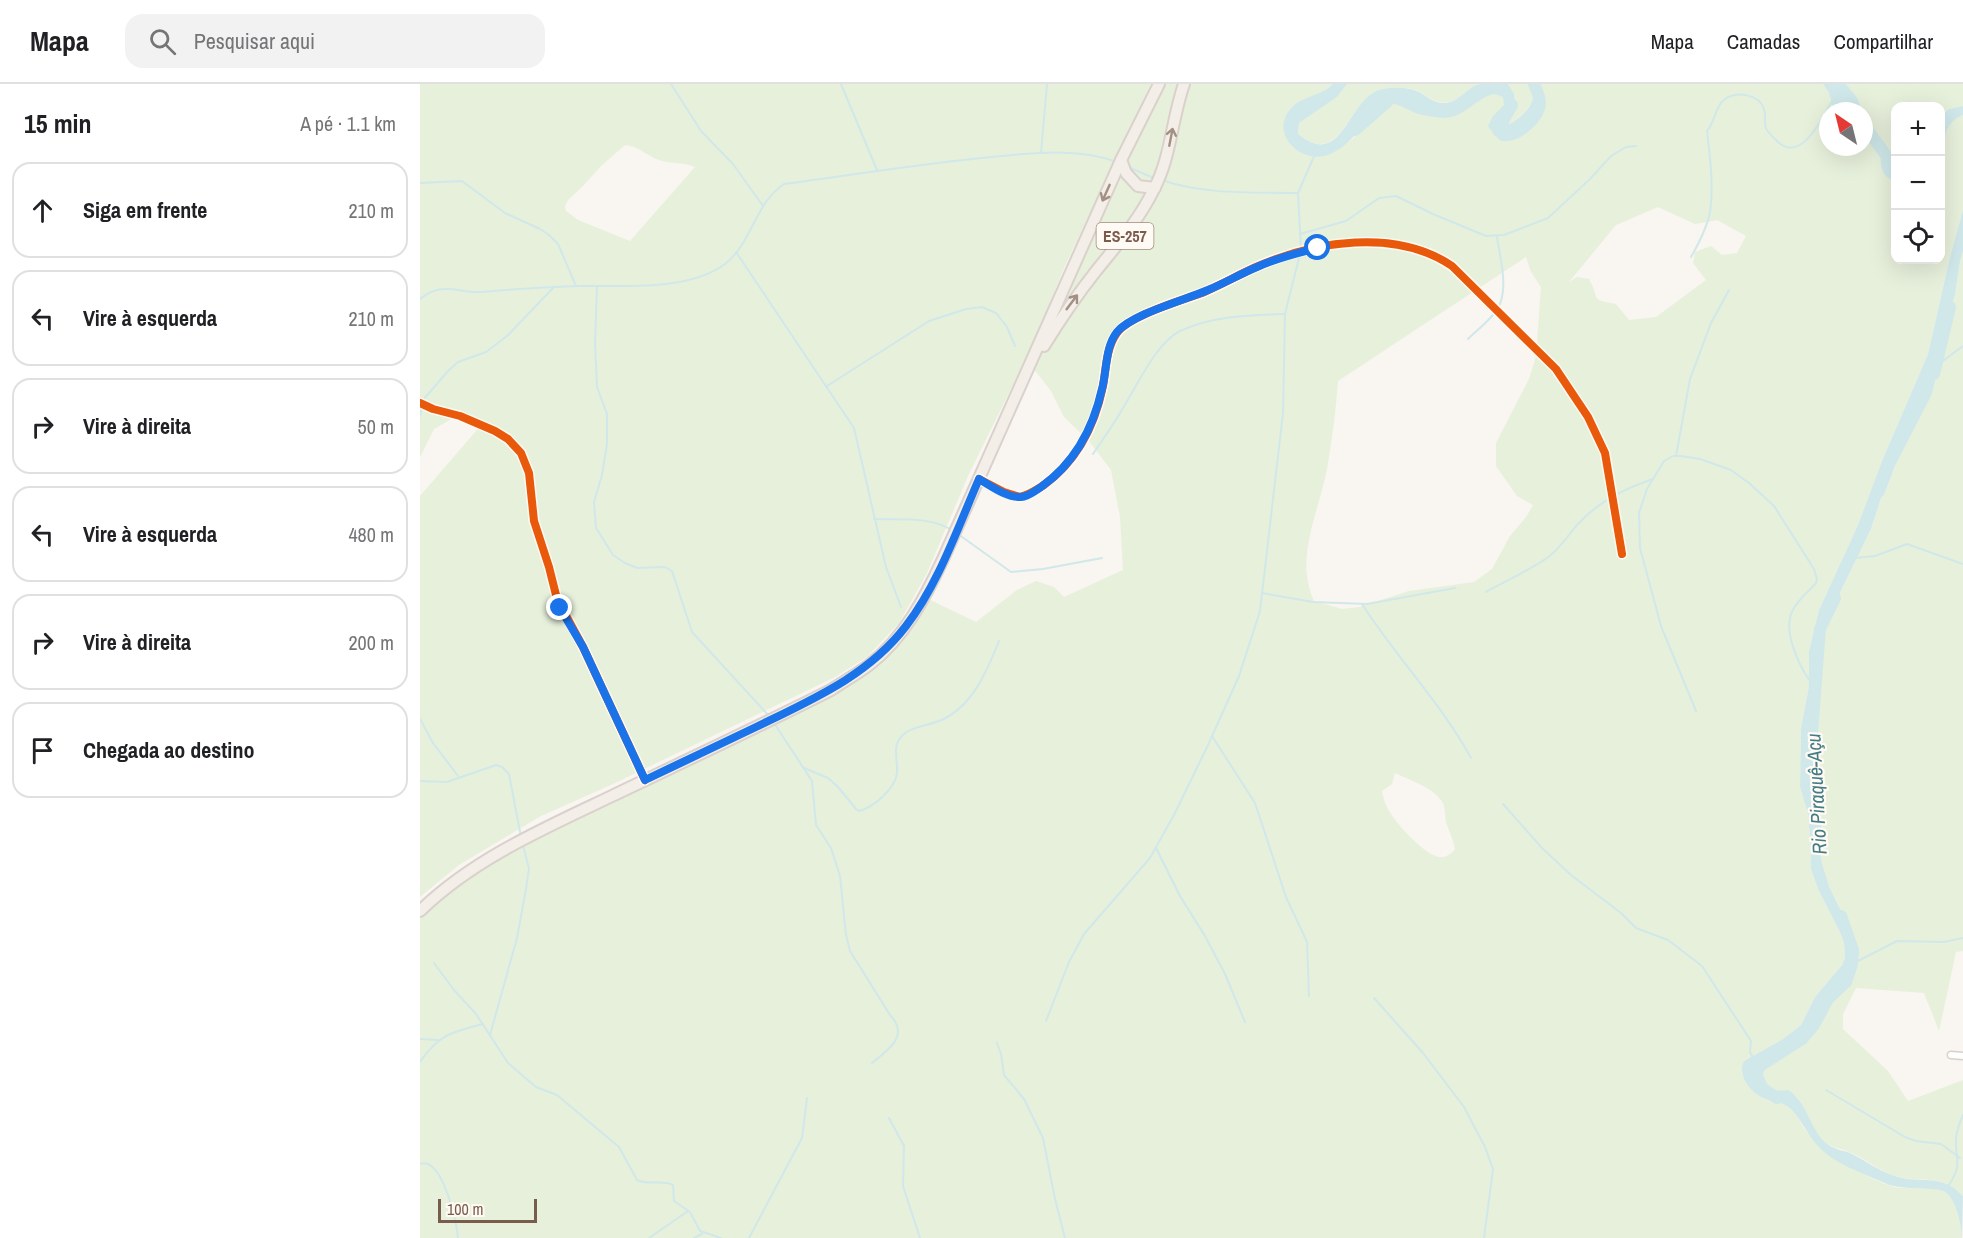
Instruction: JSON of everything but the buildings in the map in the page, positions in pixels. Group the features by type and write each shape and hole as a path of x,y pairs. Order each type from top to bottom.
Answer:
{"main road":[{"name":"ES-257","path":"420,911 449,885 538,831 831,690 879,657 916,612 943,559 1121,160 1159,84"},
{"name":"ES-257","path":"1029,369 1067,310 1131,229 1155,188 1168,152 1174,118 1184,84"},
{"path":"1121,160 1126,173 1138,186 1155,188"}],"street":[{"path":"979,479 1004,492 1020,497 1034,491 1063,469 1081,445 1091,424 1103,388 1113,339 1131,322 1256,267 1293,254 1358,242 1381,243 1416,249 1440,258 1452,266 1556,369 1588,417 1605,453 1622,554"},
{"path":"420,403 460,416 495,431 508,439 521,453 530,473 534,521 557,599 583,647 645,780"},
{"path":"1951,1055 1963,1056"}],"green space":[{"path":"420,84 1151,84 1064,268 1035,340 968,476 927,573 899,623 867,657 835,677 613,784 541,816 459,865 420,897 420,496 482,424 462,413 434,429 420,457","holes":["625,145 656,159 695,167 630,241 578,220 566,211 565,206 601,166"]},
{"path":"1164,84 1333,84 1321,93 1299,102 1288,112 1285,117 1284,130 1293,148 1344,145 1355,136 1374,112 1387,104 1399,104 1440,118 1463,111 1481,99 1494,94 1505,100 1501,109 1502,138 1517,128 1534,110 1540,84 1823,84 1832,102 1819,102 1819,156 1873,156 1873,138 1879,150 1883,170 1891,179 1891,264 1945,264 1945,134 1953,120 1963,115 1963,210 1928,354 1882,461 1858,525 1819,610 1809,651 1809,686 1801,728 1800,787 1809,817 1811,869 1818,889 1844,940 1845,958 1842,965 1815,997 1801,1025 1783,1039 1744,1061 1742,1074 1758,1095 1789,1107 1807,1132 1825,1150 1846,1164 1891,1186 1935,1189 1945,1192 1953,1201 1962,1238 420,1238 420,915 465,874 874,665 926,598 976,622 1017,590 1036,581 1054,587 1064,597 1123,570 1120,517 1111,470 1089,441 1064,417 1051,391 1033,368","holes":["1658,207 1695,224 1717,220 1746,236 1737,253 1722,255 1711,246 1695,252 1693,263 1706,280 1656,317 1629,320 1616,304 1596,297 1589,279 1577,277 1569,282 1616,225","1526,257 1531,272 1541,287 1536,356 1529,379 1496,443 1496,466 1517,496 1533,505 1526,517 1510,536 1492,569 1474,582 1409,591 1359,607 1342,609 1314,601 1308,585 1307,552 1327,469 1338,381","1395,773 1428,789 1443,803 1446,822 1455,849 1448,855 1439,857 1425,850 1401,827 1389,811 1382,791 1392,784"]},
{"path":"1347,84 1479,84 1459,98 1447,102 1434,100 1410,89 1382,89 1370,95 1335,138 1325,144 1313,143 1298,134 1299,123 1337,97"},
{"path":"1508,84 1531,84 1533,90 1529,107 1510,124 1503,123 1514,104"},
{"path":"1846,84 1963,84 1963,106 1945,112 1945,102 1891,102 1891,154 1873,128 1873,102 1859,102"},
{"path":"1963,251 1963,951 1956,952 1939,1031 1924,993 1856,988 1843,1014 1843,1029 1888,1071 1908,1101 1963,1080 1963,1196 1945,1183 1890,1174 1854,1154 1830,1145 1816,1131 1797,1097 1762,1087 1754,1076 1754,1067 1788,1050 1806,1037 1823,1004 1842,983 1848,971 1850,942 1842,914 1826,880 1821,855 1824,836 1814,810 1810,764 1811,711 1817,687 1814,662 1816,647 1827,613 1836,601 1871,529 1881,498 1935,382 1940,343 1955,295"}],"water":[{"path":"1333,84 1347,84 1337,97 1299,123 1298,134 1313,143 1325,144 1335,138 1360,105 1370,95 1382,89 1411,89 1433,101 1444,103 1454,100 1480,84 1508,84 1514,94 1515,109 1503,121 1510,124 1525,112 1532,102 1531,84 1540,84 1540,94 1534,110 1524,122 1502,138 1495,136 1488,126 1493,116 1504,105 1503,97 1494,94 1459,114 1445,118 1418,114 1396,104 1388,104 1374,111 1341,148 1319,157 1304,154 1291,145 1287,139 1283,126 1285,119 1297,103"},
{"path":"1823,84 1846,84 1859,102 1832,102"},
{"path":"1963,106 1963,115 1953,121 1945,136 1945,112"},
{"path":"1873,128 1891,154 1891,179 1882,170 1878,145 1873,137"},
{"path":"1963,210 1963,251 1955,295 1940,343 1931,396 1895,466 1871,529 1836,601 1827,613 1816,647 1814,662 1817,687 1811,711 1810,764 1814,810 1825,836 1820,852 1822,864 1829,886 1845,920 1851,952 1849,968 1842,982 1824,1002 1814,1025 1805,1037 1755,1067 1756,1081 1759,1085 1769,1090 1788,1090 1796,1096 1821,1138 1828,1144 1889,1174 1939,1181 1955,1189 1963,1196 1962,1238 1953,1201 1945,1192 1935,1189 1894,1186 1840,1163 1816,1144 1789,1107 1763,1098 1754,1092 1746,1082 1742,1066 1744,1061 1783,1039 1801,1025 1815,997 1842,965 1845,958 1844,940 1818,889 1811,869 1809,817 1800,787 1801,728 1809,686 1809,651 1819,610 1858,525 1882,461 1928,354"}],"waterway":[{"path":"671,84 701,131 733,164 763,206"},
{"path":"841,84 877,170"},
{"path":"1041,153 1047,84"},
{"name":"Rio Piraquê-Açu","path":"1512,105 1504,119 1501,131 1503,135 1515,133 1527,125 1536,114 1540,102 1534,84"},
{"path":"1691,257 1705,230 1710,212 1712,182 1707,131 1722,102 1735,95 1753,97 1764,109 1765,126 1771,135 1787,147 1795,147 1811,135 1832,101"},
{"name":"Rio Piraquê-Açu","path":"1355,130 1387,102"},
{"name":"Rio Piraquê-Açu","path":"1873,137 1891,162"},
{"path":"1300,234 1346,221 1379,198 1396,196 1486,236 1504,235 1548,218 1611,156 1626,147 1636,146"},
{"path":"420,299 436,290 443,289 482,292 566,286 634,286 692,279 710,273 734,255 766,202 784,184 1032,153 1084,154 1117,162"},
{"path":"1046,1021 1069,962 1084,934 1150,858 1175,813 1239,676 1260,611 1283,413 1285,314 1301,250 1298,193 1315,154"},
{"path":"1128,167 1156,179"},
{"path":"1161,180 1212,190 1298,193"},
{"path":"420,183 462,181 505,213 540,229 558,244 576,286"},
{"path":"1468,339 1492,316 1501,300 1503,273 1497,237"},
{"path":"736,252 854,428 886,567 901,607"},
{"path":"597,286 595,344 597,387 607,414 607,444 602,475 594,502 596,528 613,555 625,563 637,568 665,567 672,571 692,632 769,716"},
{"path":"420,416 423,400 448,371 458,362 486,352 507,336 554,287"},
{"path":"1676,456 1690,379 1711,323 1729,290"},
{"path":"827,386 929,321 966,309 982,307 996,313 1007,327 1015,346"},
{"name":"Rio Piraquê-Açu","path":"1934,374 1950,307"},
{"path":"1093,454 1155,355 1171,337 1193,326 1218,319 1284,314"},
{"path":"1936,366 1963,346"},
{"path":"1696,711 1661,626 1640,548 1639,513 1647,489 1664,461 1673,456 1700,459 1731,470 1749,483 1774,506 1814,569 1816,583 1794,608 1789,625 1796,656 1810,681"},
{"path":"1486,592 1547,558 1578,524 1603,502 1653,479"},
{"path":"874,519 925,521 953,531"},
{"path":"958,534 1011,572 1043,569 1102,558"},
{"path":"1855,558 1875,556 1907,544 1963,564"},
{"path":"1262,593 1313,602 1367,604 1455,588"},
{"name":"Rio Piraquê-Açu","path":"1815,826 1812,733 1820,629 1835,598"},
{"path":"1362,604 1446,718 1471,758"},
{"path":"804,768 828,778 859,811 871,806 883,797 895,779 896,750 901,737 913,729 939,721 961,707 977,687 999,641"},
{"path":"420,719 433,743 458,776"},
{"path":"774,723 812,781 816,825 831,848 840,876 846,935 850,951 896,1023 898,1030 894,1042 872,1063"},
{"path":"1212,736 1255,803 1286,897 1307,942 1309,996"},
{"path":"420,781 447,782 496,765 502,767 509,774 521,837"},
{"path":"1503,804 1542,848 1636,928 1668,940 1702,966 1751,1041 1750,1052 1754,1059"},
{"path":"490,1035 517,938 526,889 529,869 523,845"},
{"path":"1156,848 1180,896 1225,974 1245,1022"},
{"name":"Rio Piraquê-Açu","path":"1777,1098 1762,1088 1756,1073 1760,1066 1802,1039 1814,1025 1828,999 1846,982 1852,964 1853,950 1841,916"},
{"path":"1852,964 1897,941 1944,942 1963,938"},
{"path":"434,963 476,1014 508,1063 536,1087 557,1095 619,1147 637,1180 673,1185 674,1201 690,1212 700,1231 721,1238"},
{"path":"1374,998 1423,1053 1464,1107 1485,1147 1493,1169 1484,1238"},
{"path":"420,1062 440,1040 463,1029 483,1024"},
{"path":"420,1039 438,1040"},
{"path":"997,1043 1004,1075 1024,1099 1043,1138 1065,1238"},
{"path":"1826,1090 1905,1137 1916,1141 1941,1144 1960,1158"},
{"path":"749,1238 802,1138 807,1098"},
{"path":"1949,1185 1956,1172 1956,1138 1963,1115"},
{"path":"889,1118 904,1146 903,1186 920,1238"},
{"path":"420,1164 428,1164 441,1180 451,1205 458,1238"},
{"path":"649,1238 688,1211"},
{"path":"694,1238 702,1234"}],"cycle path":[{"path":"979,479 1004,492 1020,497 1044,485 1066,465 1083,441 1095,415 1113,339 1123,327 1133,321 1279,258 1329,245 1355,242 1381,243 1406,246 1430,254 1452,266 1556,369 1588,417 1605,453 1622,554"},
{"path":"420,403 460,416 495,431 508,439 521,453 529,473 534,521 557,599 583,647 645,780"}],"route":[{"path":"560,608 583,647 645,780 831,690 879,657 916,612 936,574 979,479 1014,496 1025,496 1050,480 1073,458 1091,424 1097,407 1113,339 1123,327 1256,267 1318,248"}]}
